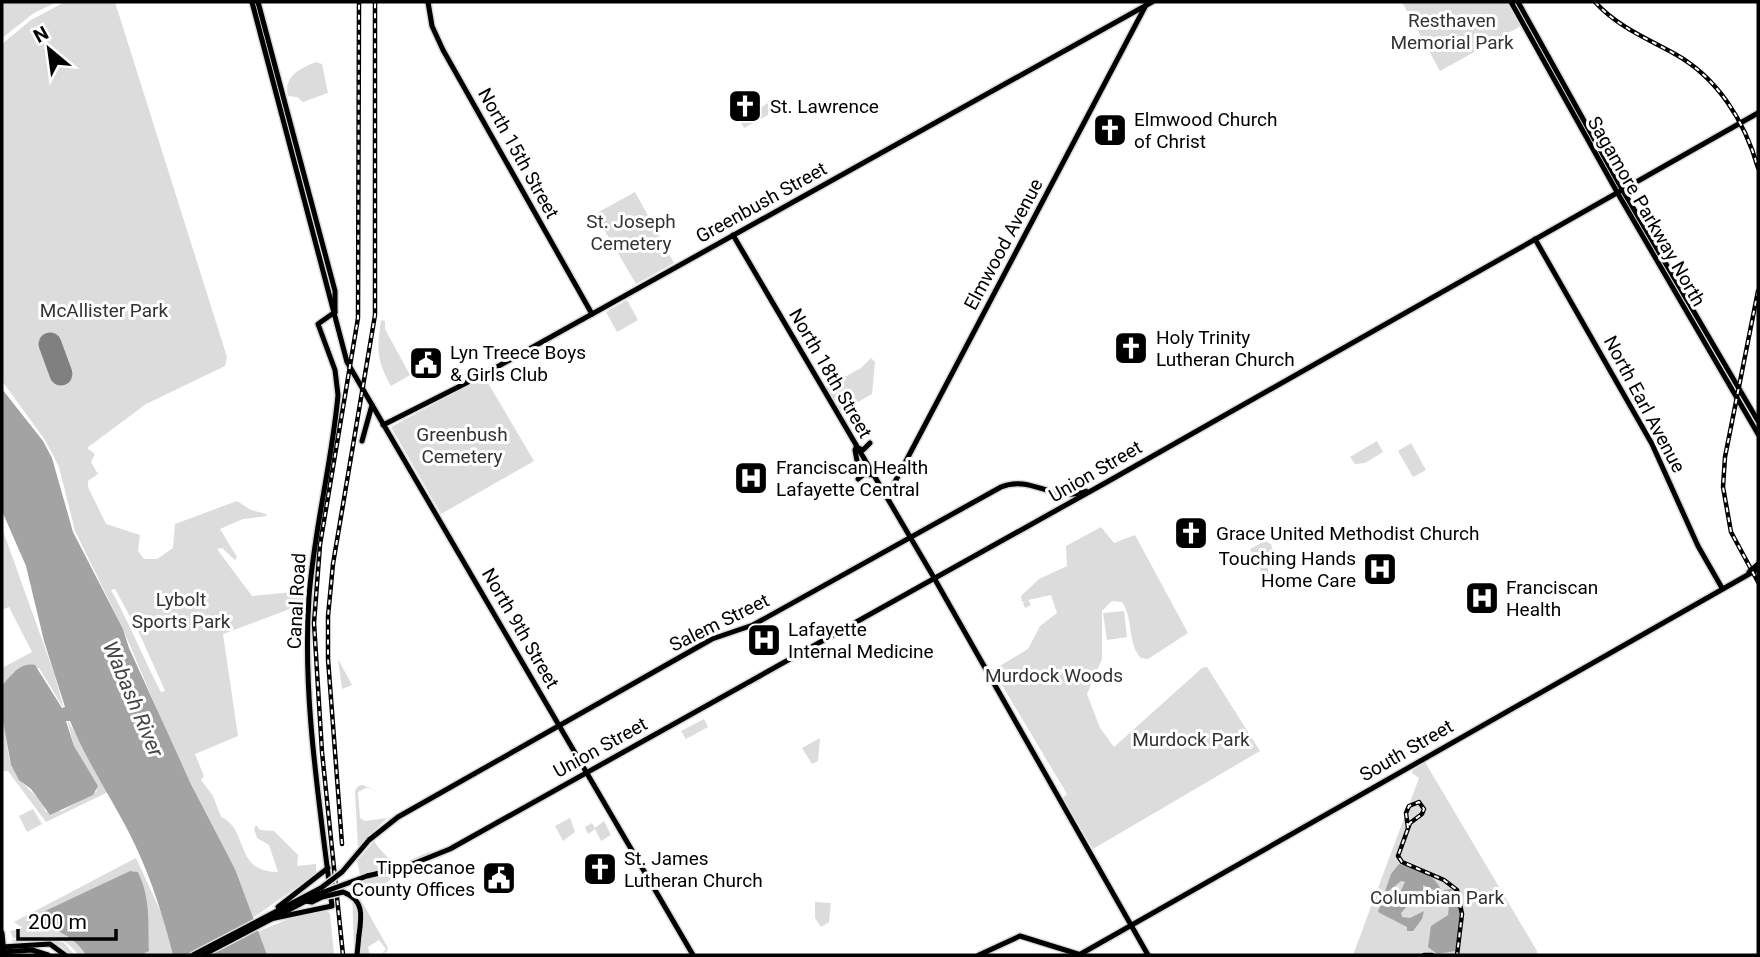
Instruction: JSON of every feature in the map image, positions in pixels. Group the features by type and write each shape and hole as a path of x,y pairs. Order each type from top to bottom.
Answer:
{"main road":[{"name":"North 9th Street","path":"252,2 346,362 693,955"},
{"name":"North 9th Street","path":"258,2 335,290 335,312"},
{"name":"Sagamore Parkway North","path":"1511,2 1758,434"},
{"name":"Sagamore Parkway North","path":"1518,2 1620,191 1758,421"},
{"name":"North 15th Street","path":"428,3 432,26 443,50 592,314"},
{"name":"Greenbush Street","path":"383,425 592,314 1149,3"},
{"name":"Elmwood Avenue","path":"887,497 1149,3"},
{"name":"Union Street","path":"321,892 366,876 405,867 444,852 935,579 1758,113"},
{"name":"North 18th Street","path":"733,235 935,579 1148,955"},
{"name":"North Earl Avenue","path":"1535,239 1652,444 1698,546 1722,588"},
{"name":"Canal Road","path":"278,913 332,906 310,701 308,615 312,559 338,395 335,370 318,324 335,312"},
{"path":"362,440 372,405"},
{"path":"855,445 863,450 870,443"},
{"path":"855,445 859,476 873,475"},
{"name":"Salem Street","path":"321,892 369,840 398,817 712,639 752,625 1010,484 1035,486 1063,496 1095,489"},
{"name":"South Street","path":"1080,955 1722,588 1758,564"},
{"name":"South Street","path":"1749,572 1758,569"},
{"path":"278,913 328,868"},
{"path":"202,955 269,917 305,901 312,902 321,892"},
{"path":"193,955 259,920 321,892 343,892 356,900 361,912 357,955"},
{"path":"2,933 3,950"},
{"path":"979,955 1020,936 1080,955"},
{"path":"3,950 50,944 65,955"},
{"path":"3,950 32,950 48,955"},
{"path":"37,955 48,955"}],"green space":[{"path":"2,2 57,2 34,13 2,38"},
{"name":"McAllister Park","path":"65,2 115,2 227,357 225,366 146,404 87,448 95,454 91,462 98,474 88,481 88,487 106,524 140,535 138,551 144,559 157,559 173,548 175,524 237,501 251,510 266,514 267,516 243,519 220,529 237,557 235,560 222,548 217,549 252,596 304,591 303,604 223,634 238,736 195,754 204,776 201,780 213,796 221,817 236,831 254,865 278,872 269,845 257,838 254,829 256,825 260,830 274,831 298,855 297,866 316,864 316,874 251,919 235,869 175,752 123,629 75,531 59,467 45,440 2,381 2,44 31,20","holes":["115,589 141,637 165,691 161,692 111,590"]},
{"name":"Resthaven Memorial Park","path":"1402,2 1508,2 1521,26 1440,71"},
{"path":"316,62 322,64 328,93 303,102 297,97 288,96 288,83 291,78 299,70"},
{"path":"768,103 768,115 744,128 740,121"},
{"name":"St. Joseph Cemetery","path":"635,192 674,263 636,284 595,214"},
{"path":"627,300 638,320 617,332 606,312"},
{"path":"381,320 385,321 385,329 410,375 391,386 379,354"},
{"path":"871,358 875,362 872,394 839,413 825,388 861,368"},
{"name":"Greenbush Cemetery","path":"482,378 488,383 534,461 441,514 391,427"},
{"path":"1377,441 1383,452 1365,463 1355,464 1350,457"},
{"path":"1411,443 1426,470 1413,477 1398,451"},
{"name":"Murdock Park","path":"1101,527 1114,543 1135,535 1188,633 1148,659 1141,658 1134,646 1128,616 1122,602 1112,601 1102,611 1102,659 1087,694 1100,728 1114,747 1202,668 1207,667 1260,751 1093,849 1063,798 1067,794 993,670 1028,649 1040,626 1057,613 1051,595 1028,600 1031,605 1025,608 1023,603 1026,601 1022,602 1021,596 1039,579 1067,566 1066,546"},
{"path":"2,528 54,673 64,709 39,668 13,672 2,686 2,668 32,652 9,607 2,610"},
{"path":"1265,541 1271,544 1273,552 1267,561 1269,576 1264,577 1250,549"},
{"path":"1124,611 1127,637 1107,640 1103,613"},
{"path":"338,659 352,685 342,689"},
{"path":"2,715 13,769 46,812 62,811 97,791 74,746 67,719 108,792 46,822 8,771 3,771"},
{"path":"704,719 708,727 686,739 681,731"},
{"path":"820,738 818,761 812,764 802,748"},
{"name":"Columbian Park","path":"1425,762 1537,955 1353,955 1419,778 1412,773 1413,770"},
{"path":"358,786 367,787 358,792 360,818 365,821 387,818 358,847 355,791"},
{"path":"33,809 42,824 27,832 19,816"},
{"path":"570,818 575,832 563,841 555,826"},
{"path":"604,821 611,835 601,841 595,829 588,834 585,827 592,823 595,828"},
{"path":"374,841 392,860 400,863 442,850 405,864 365,873 366,880 418,866 379,886 363,889 357,861"},
{"path":"136,858 165,921 173,955 141,955 149,951 147,901 138,872 130,871 37,917 37,923 64,933 78,943 86,955 78,955 64,941 56,939 13,938 10,931 23,928 14,922"},
{"path":"352,890 357,893 388,948 381,955 386,949 379,940 368,947 370,955 359,955 362,928 357,928 354,948"},
{"path":"815,902 831,903 829,922 821,927 815,918"},
{"path":"326,910 330,914 334,955 267,955 257,932 296,916"},
{"path":"40,937 63,942 75,955 69,955 63,948 49,942 25,943 10,940"}],"water":[{"name":"Wabash River","path":"2,389 43,441 52,458 73,532 123,629 129,648 190,782 235,869 267,955 173,955 142,860 70,721 66,721 74,746 98,786 93,795 50,815 31,789 19,780 11,765 2,715 2,686 12,674 25,666 35,665 62,708 65,707 44,641 26,566 2,511"},
{"path":"1399,864 1405,865 1426,874 1440,888 1442,894 1423,885 1424,907 1421,907 1416,896 1401,913 1402,917 1410,918 1424,911 1422,919 1413,931 1407,931 1407,927 1378,912 1391,874","holes":["1401,881 1405,882 1394,905 1384,904 1386,893"]},
{"path":"130,871 138,872 145,892 149,951 141,955 86,955 70,938 37,923 41,913"},
{"path":"1451,889 1456,894 1460,910 1457,944 1455,951 1437,954 1428,947 1431,926 1448,915 1449,905 1444,890"}],"runway":[{"path":"50,344 61,374"}],"railway":[{"path":"343,955 322,752 314,623 320,545 358,318 359,2"},
{"path":"342,844 328,659 328,616 333,564 375,315 375,2"},
{"path":"1595,2 1623,25 1690,64 1717,88 1746,134 1758,168"},
{"path":"1758,291 1725,457 1723,487 1731,532 1758,582"},
{"path":"1408,828 1406,813 1409,806 1419,802 1424,809 1422,814 1410,823 1398,856 1402,862 1444,880 1457,890 1462,914 1457,955"},
{"path":"1424,955 1432,955"}],"place":[{"name":"St. Lawrence","path":"745,106"},
{"name":"Elmwood Church of Christ","path":"1110,130"},
{"name":"Holy Trinity Lutheran Church","path":"1131,348"},
{"name":"Lyn Treece Boys & Girls Club","path":"426,363"},
{"name":"Franciscan Health Lafayette Central","path":"751,478"},
{"name":"Grace United Methodist Church","path":"1191,533"},
{"name":"Touching Hands Home Care","path":"1380,569"},
{"name":"Franciscan Health","path":"1482,598"},
{"name":"Lafayette Internal Medicine","path":"764,640"},
{"name":"St. James Lutheran Church","path":"600,869"},
{"name":"Tippecanoe County Offices","path":"499,878"}],"park label":[{"name":"Lybolt Sports Park","path":"181,610"},
{"name":"Murdock Woods","path":"1054,675"}]}
